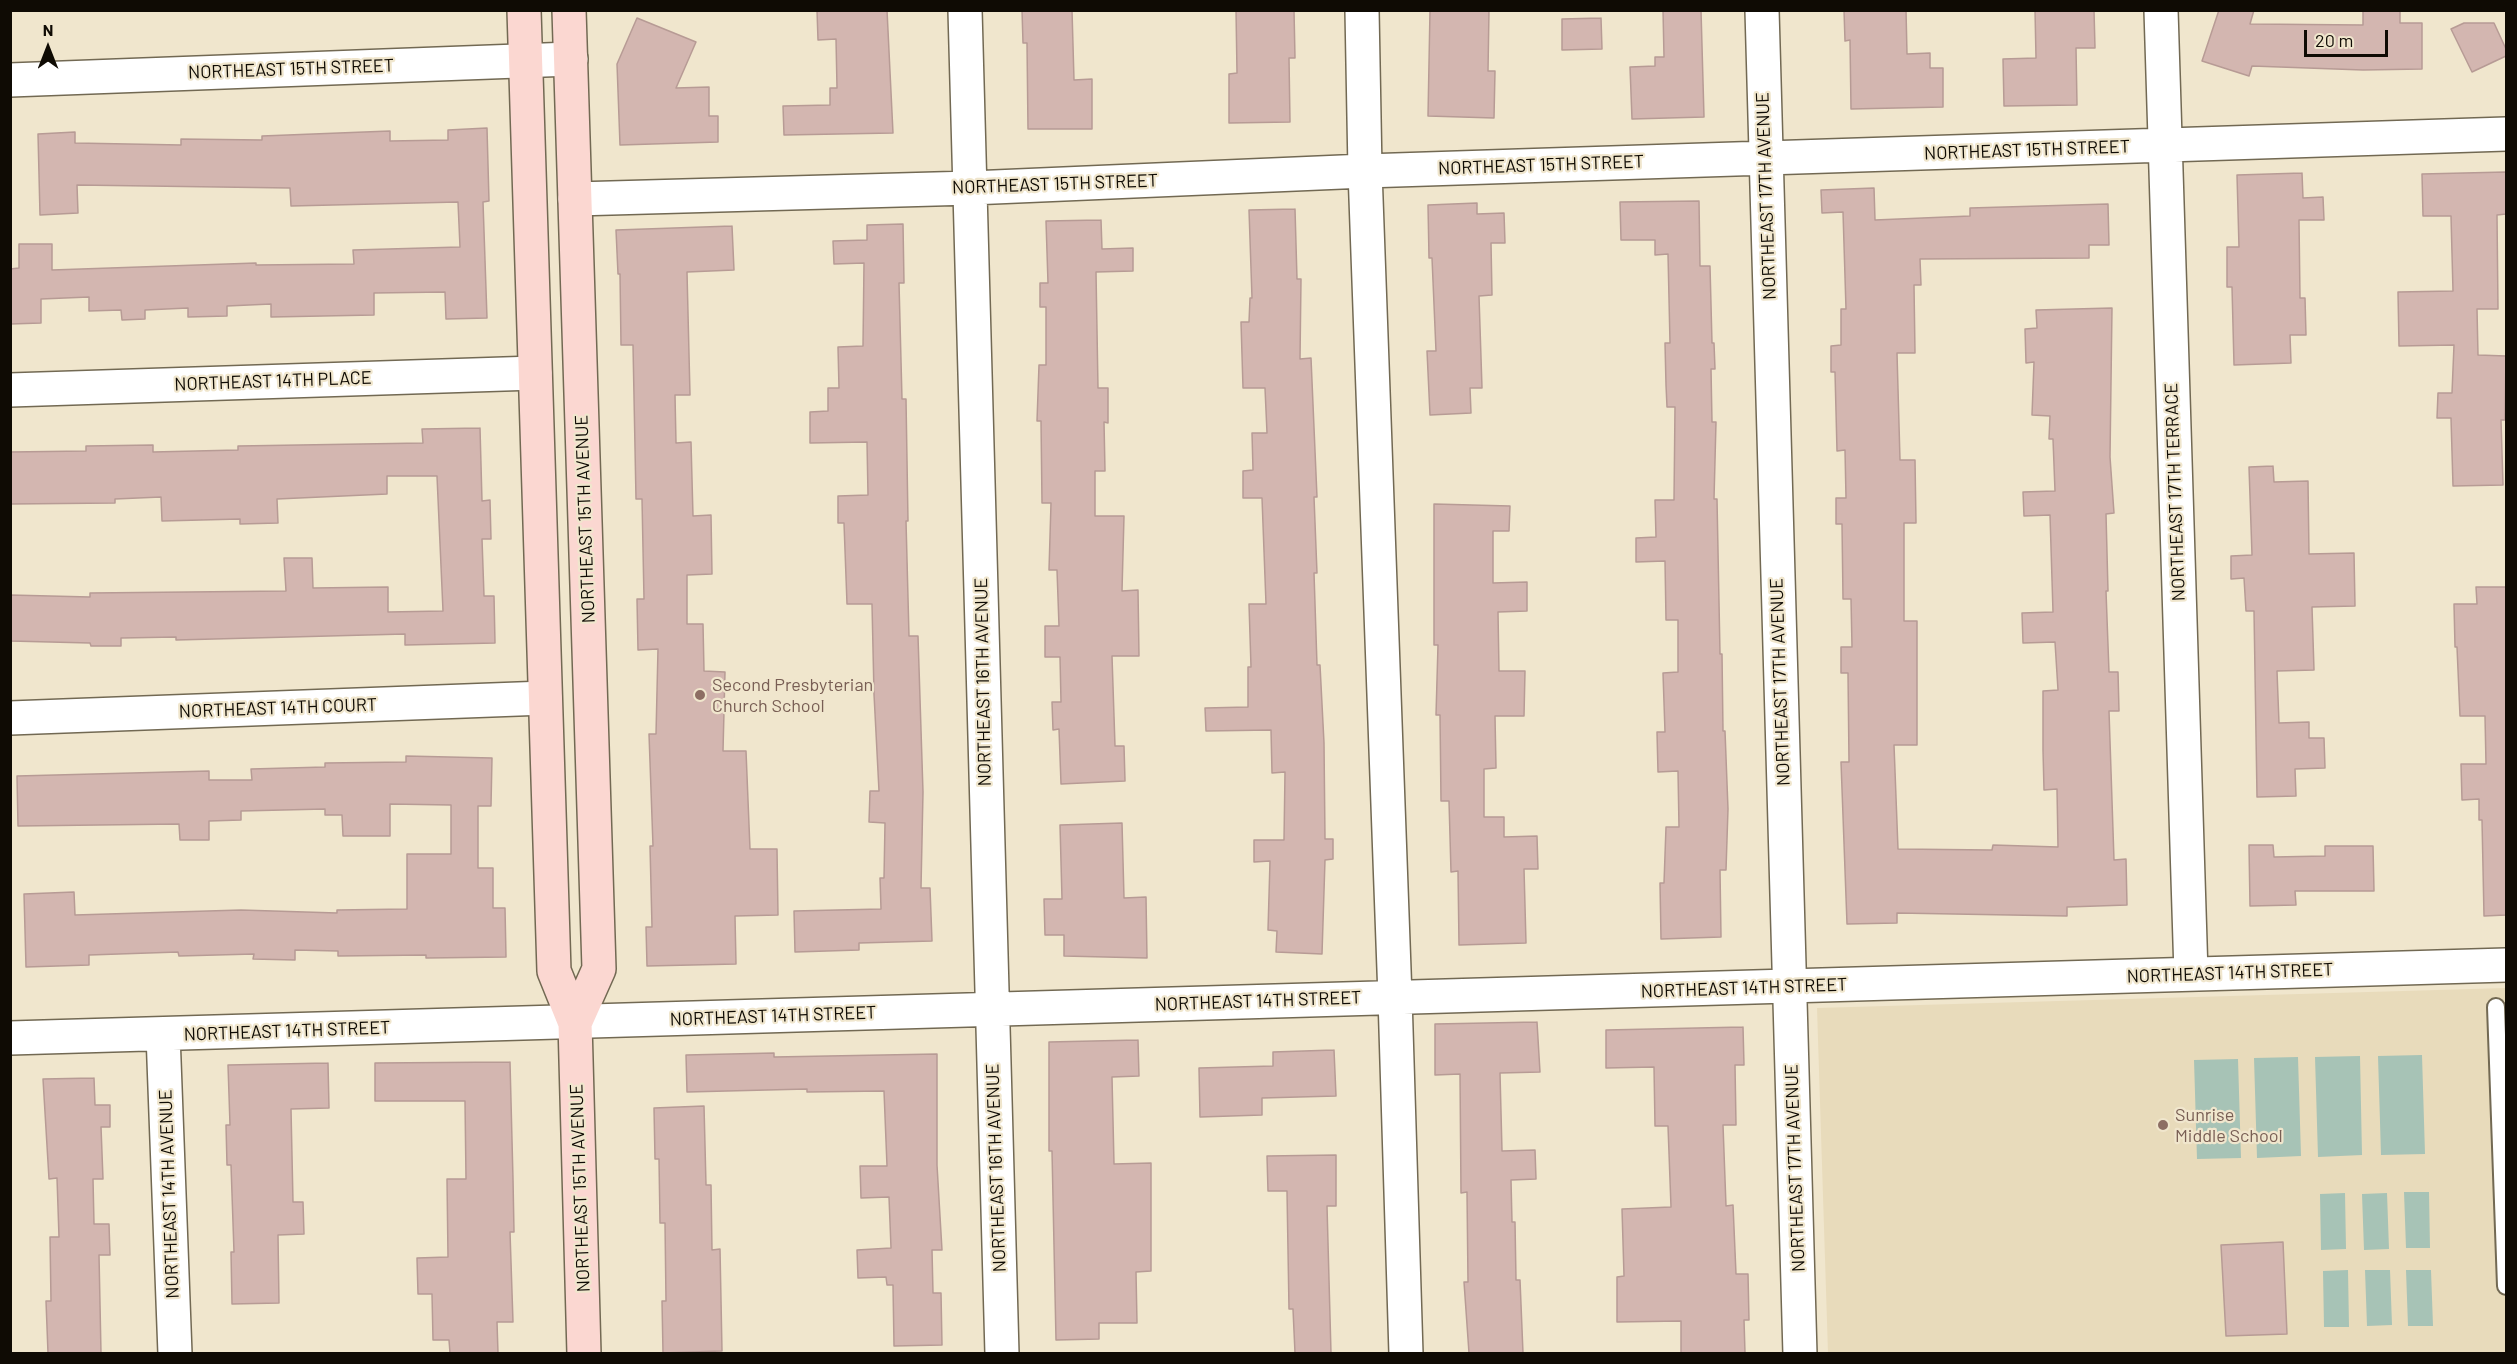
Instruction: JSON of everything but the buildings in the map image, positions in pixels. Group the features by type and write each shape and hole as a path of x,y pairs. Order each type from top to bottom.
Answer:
{"street":[{"name":"NORTHEAST 15TH AVENUE","path":"524,10 554,971 575,1023 584,1353"},
{"name":"NORTHEAST 15TH AVENUE","path":"569,10 600,969 575,1023"},
{"name":"NORTHEAST 16TH AVENUE","path":"965,10 1002,1353"},
{"path":"1362,10 1365,171 1406,1353"},
{"name":"NORTHEAST 17TH AVENUE","path":"1762,10 1800,1353"},
{"name":"NORTHEAST 17TH TERRACE","path":"2161,10 2191,974"},
{"name":"NORTHEAST 15TH STREET","path":"10,80 571,59"},
{"name":"NORTHEAST 15TH STREET","path":"575,199 971,188 1365,171 2506,134"},
{"name":"NORTHEAST 14TH PLACE","path":"10,390 535,373"},
{"name":"NORTHEAST 14TH COURT","path":"10,718 545,698"},
{"name":"NORTHEAST 14TH STREET","path":"10,1038 2506,965"},
{"name":"NORTHEAST 14TH AVENUE","path":"163,1034 175,1353"}],"lane":[{"path":"2496,1007 2502,1042 2506,1286"}],"shaded area":[{"name":"Sunrise Middle School","path":"2506,988 2506,1353 1828,1353 1817,1008"}],"green space":[{"path":"2422,1055 2425,1154 2381,1155 2378,1056"},
{"path":"2360,1056 2362,1155 2318,1157 2315,1057"},
{"path":"2298,1057 2301,1156 2257,1158 2254,1058"},
{"path":"2238,1059 2241,1158 2197,1159 2194,1060"},
{"path":"2404,1192 2429,1192 2430,1248 2406,1248"},
{"path":"2345,1193 2346,1249 2321,1250 2320,1194"},
{"path":"2387,1193 2389,1249 2364,1250 2362,1194"},
{"path":"2348,1270 2349,1327 2324,1327 2323,1271"},
{"path":"2365,1270 2390,1270 2392,1325 2367,1326"},
{"path":"2406,1270 2431,1270 2433,1326 2408,1326"}],"place":[{"name":"Second Presbyterian Church School","path":"700,695"},
{"name":"Sunrise Middle School","path":"2163,1125"}]}
